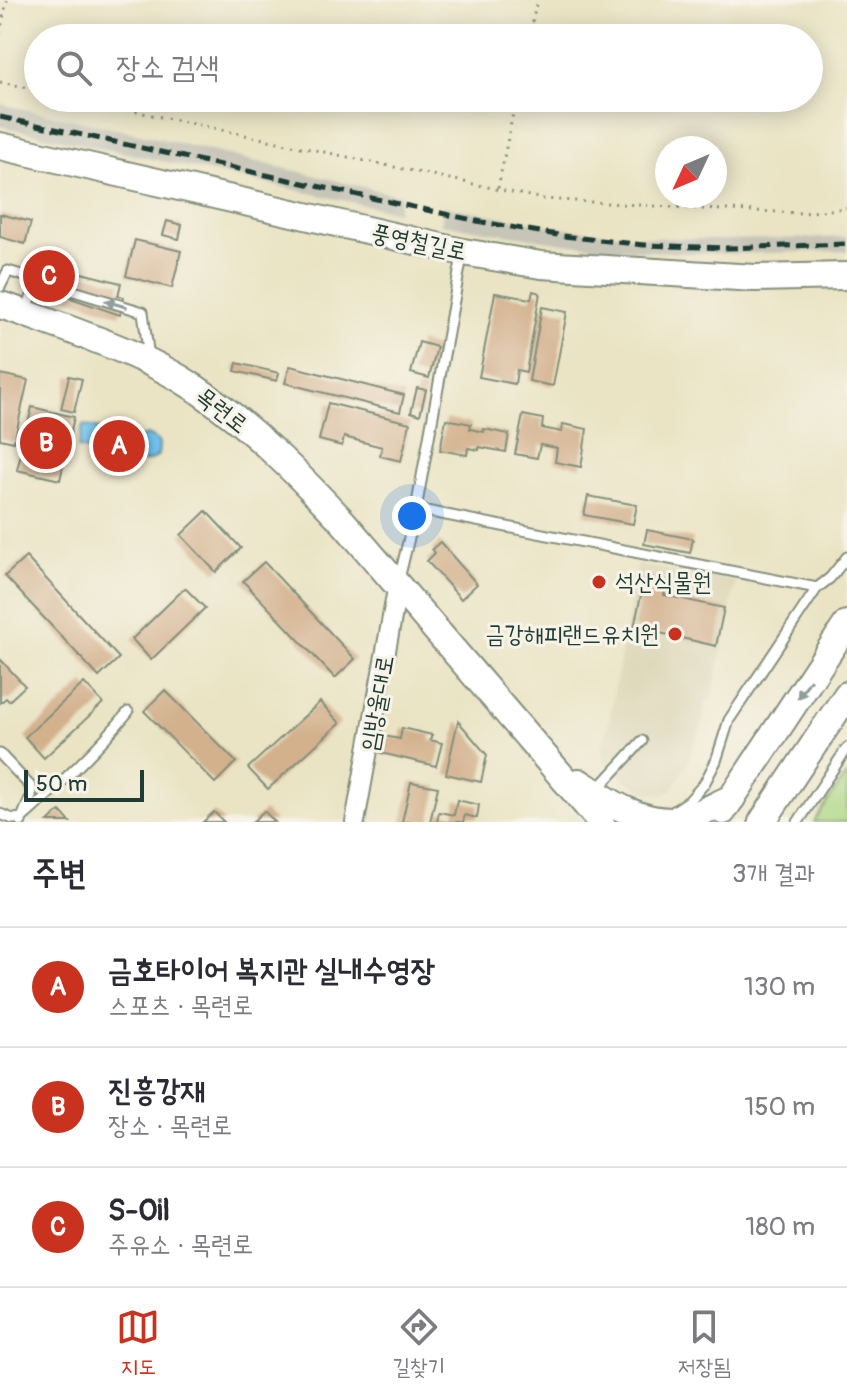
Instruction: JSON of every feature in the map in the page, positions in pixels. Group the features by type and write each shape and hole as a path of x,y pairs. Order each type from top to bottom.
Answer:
{"main road":[{"name":"풍영철길로","path":"0,146 463,252 541,265 755,278 847,276"},
{"name":"목련로","path":"5,304 149,362 193,386 269,447 398,584 601,822"},
{"path":"715,822 847,624"},
{"path":"762,822 847,695"},
{"path":"551,763 625,812 646,820 674,821 732,798"},
{"path":"551,763 581,822"}],"street":[{"name":"임방울대로","path":"355,822 398,584"}],"lane":[{"path":"398,584 416,509 463,252"},
{"path":"5,304 8,271 143,312 149,362"},
{"path":"5,304 41,281"},
{"path":"416,509 817,588"},
{"path":"659,822 689,801 704,784 716,761 729,720 817,588 847,557"},
{"path":"0,814 21,820 65,780 128,712"},
{"path":"595,793 642,741"},
{"path":"798,822 847,748"},
{"path":"0,754 31,787 31,796 21,820"}],"path":[{"path":"0,33 7,0"},
{"path":"532,24 537,0"},
{"path":"0,82 24,87"},
{"path":"138,112 543,199 803,213 847,208"},
{"path":"497,190 513,112"}],"shaded area":[{"path":"0,104 24,109 24,112 37,112 140,134 401,196 397,212 0,126"},
{"path":"444,206 564,228 645,237 725,240 847,237 847,251 728,254 645,251 562,243 441,224"},
{"name":"금강해피랜드유치원","path":"638,565 736,581 711,700 705,703 702,724 687,765 671,790 663,795 644,791 625,780 604,761 602,750"}],"green space":[{"path":"847,774 847,822 814,822"}],"water":[{"path":"83,425 138,438 147,435 157,440 158,455 145,462 121,458 118,468 102,464 104,454 78,448"}],"building":[{"path":"0,214 31,222 25,244 0,237"},
{"path":"167,221 182,225 179,239 163,235"},
{"path":"135,240 181,251 172,288 126,276"},
{"path":"30,260 121,283 118,296 124,297 120,315 24,282"},
{"path":"533,291 540,293 526,372 517,370 515,384 479,377 495,293 531,299"},
{"path":"542,307 567,312 553,386 529,381"},
{"path":"419,342 437,347 429,378 411,373"},
{"path":"237,363 279,373 277,381 235,371"},
{"path":"290,366 404,395 400,412 285,383"},
{"path":"0,374 28,380 14,442 0,439"},
{"path":"69,376 82,379 74,412 61,409"},
{"path":"417,388 426,390 420,415 411,412"},
{"path":"328,403 410,423 401,461 380,456 382,447 344,437 342,446 319,440"},
{"path":"32,407 74,417 60,480 17,470"},
{"path":"523,415 543,419 542,428 562,432 563,424 587,429 581,467 555,462 557,448 540,445 537,458 515,454"},
{"path":"446,419 471,424 470,429 509,434 506,452 479,447 479,450 468,448 467,455 440,450"},
{"path":"588,496 637,505 633,524 584,515"},
{"path":"206,511 241,548 216,572 181,535"},
{"path":"647,530 693,539 690,553 644,544"},
{"path":"440,542 477,584 461,599 427,561 435,553 432,549"},
{"path":"26,557 119,658 99,677 5,576"},
{"path":"264,562 355,659 335,678 243,581"},
{"path":"645,577 667,582 664,595 724,608 716,646 634,627"},
{"path":"185,588 205,608 151,660 132,639"},
{"path":"0,659 25,686 9,701 6,698 0,703"},
{"path":"84,683 103,703 44,758 25,737"},
{"path":"165,690 236,762 215,783 144,711"},
{"path":"320,702 340,723 268,789 248,768"},
{"path":"458,721 487,755 481,782 446,774"},
{"path":"402,728 432,735 430,740 442,743 436,766 381,753 384,736 400,739"},
{"path":"411,782 438,787 430,822 402,822"},
{"path":"457,800 479,805 477,818 465,815 463,822 437,822 439,812 454,815"},
{"path":"60,811 70,822 48,822"},
{"path":"264,811 275,822 252,822"},
{"path":"214,812 224,822 203,822"}],"railway":[{"path":"0,117 482,222 563,236 644,245 726,248 847,244"}],"place":[{"name":"S-Oil","path":"49,276"},
{"name":"진흥강재","path":"46,443"},
{"name":"금호타이어 복지관 실내수영장","path":"119,446"},
{"name":"석산식물원","path":"599,582"},
{"name":"금강해피랜드유치원","path":"675,634"}]}
